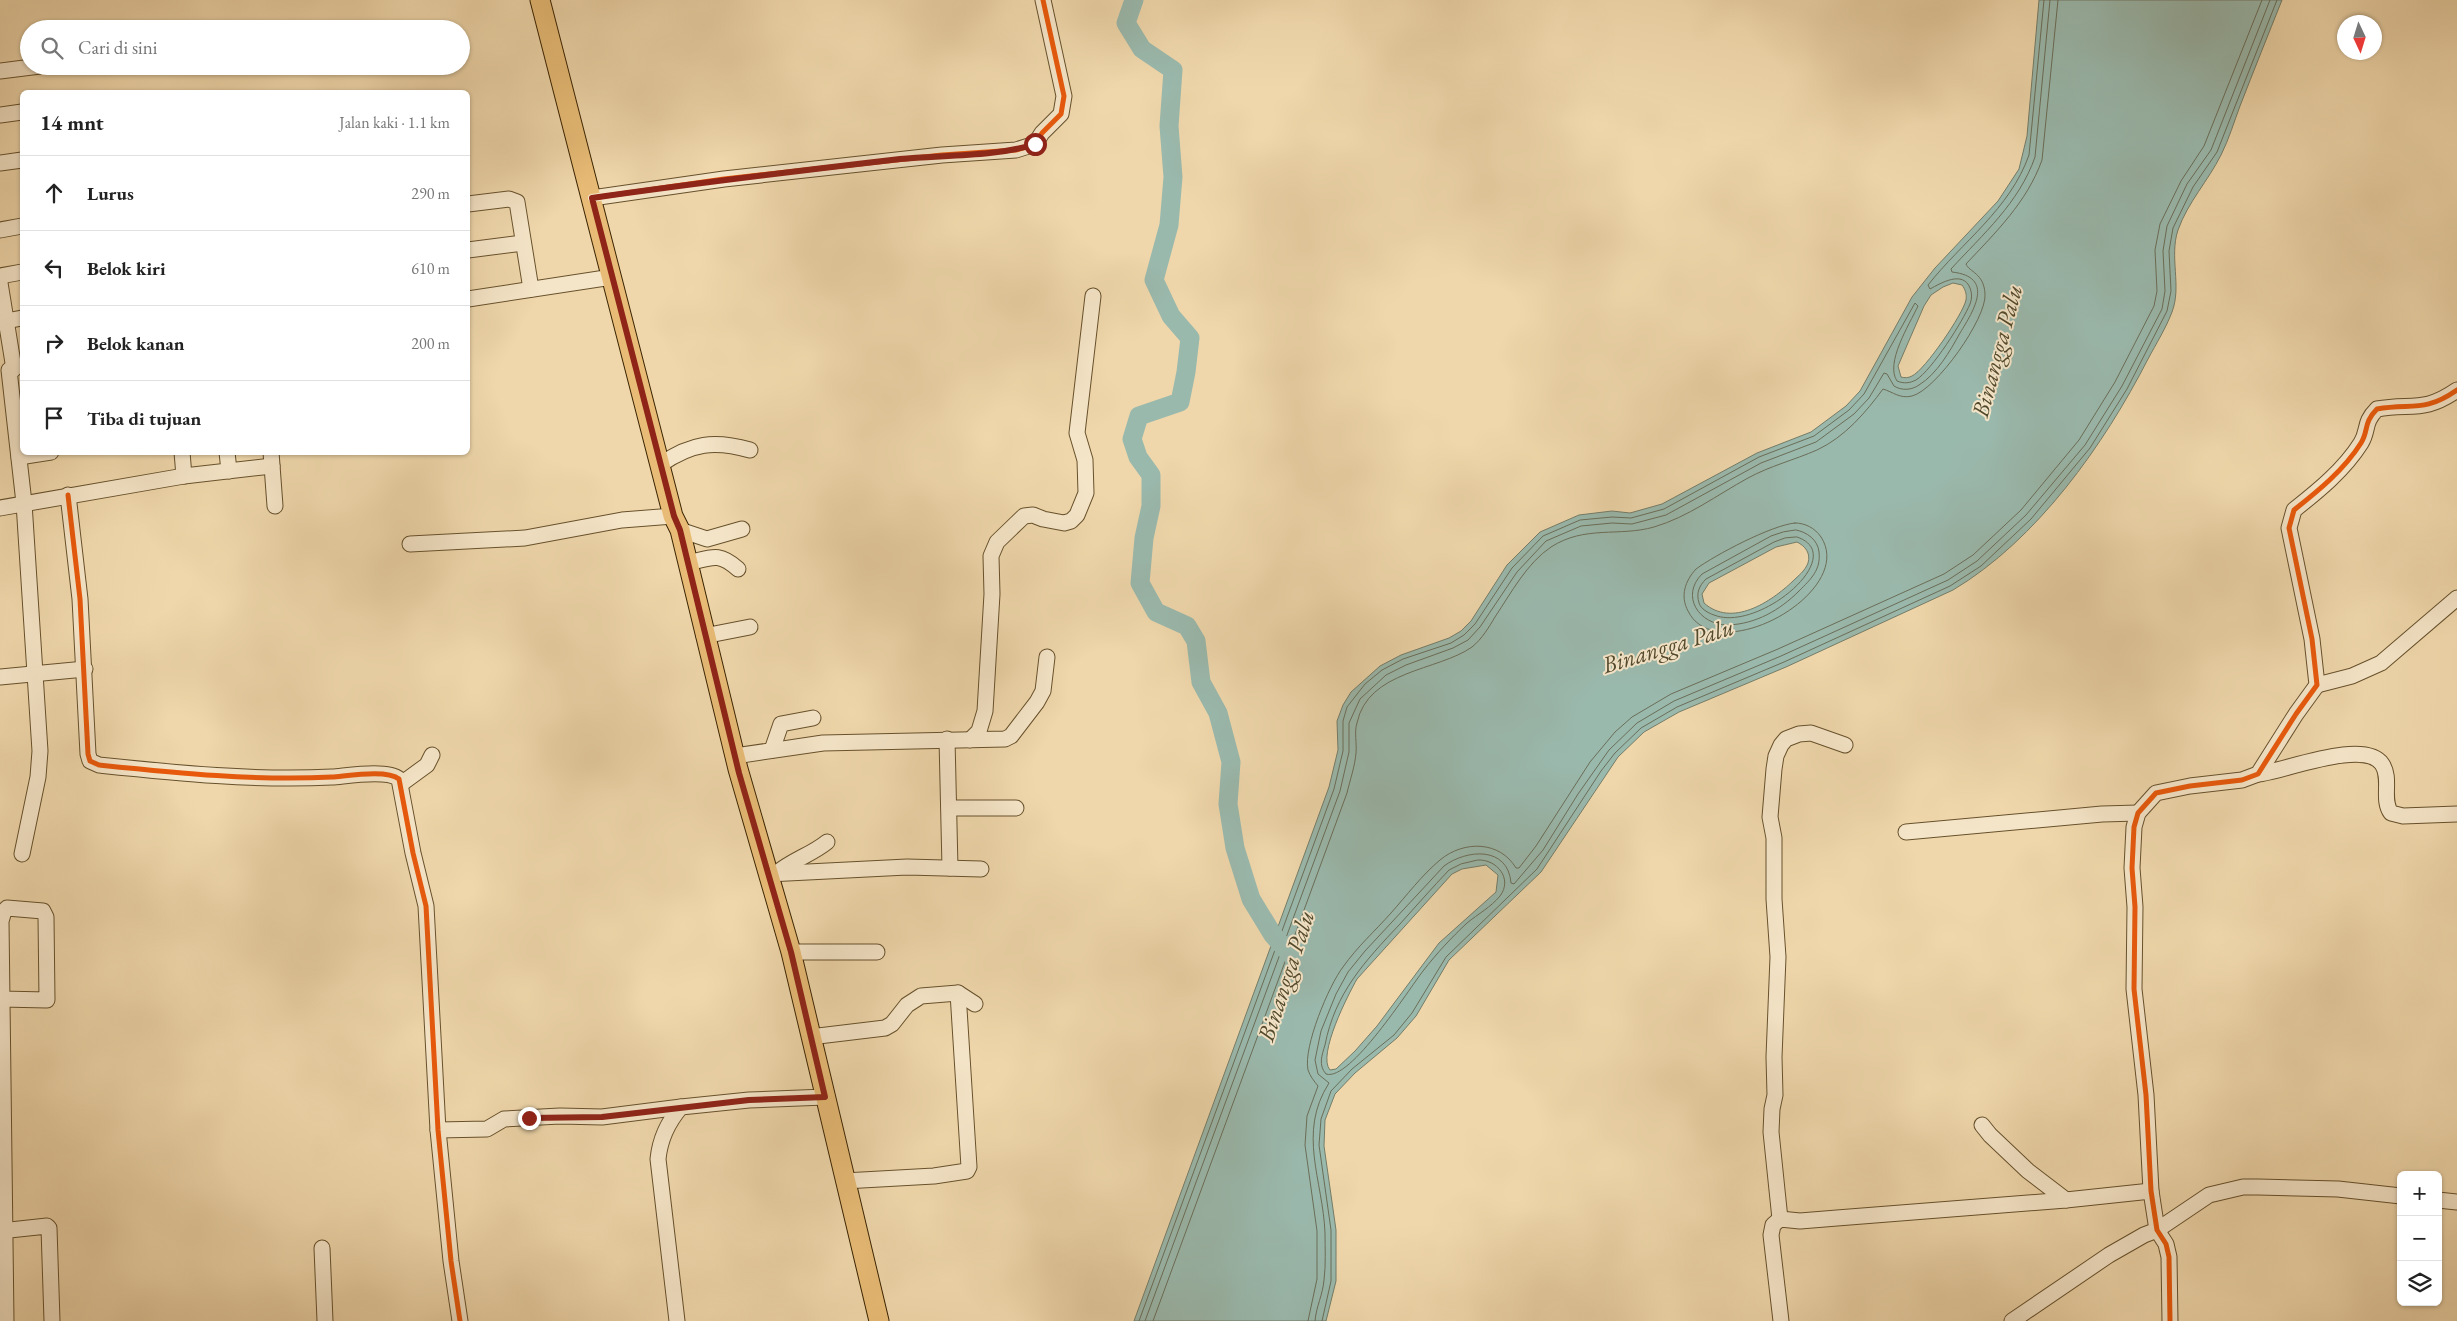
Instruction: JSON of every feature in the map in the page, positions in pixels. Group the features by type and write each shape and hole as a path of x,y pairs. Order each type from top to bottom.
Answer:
{"main road":[{"path":"540,0 688,563 704,636 735,756 772,874 879,1321"}],"street":[{"path":"592,198 734,178 942,155 1016,150 1035,144 1042,133 1061,114 1064,96 1043,0"},
{"path":"0,71 20,68"},
{"path":"0,115 20,112"},
{"path":"0,163 20,160"},
{"path":"470,204 500,200 516,201 531,289"},
{"path":"0,230 20,226"},
{"path":"470,250 523,243"},
{"path":"0,276 20,272"},
{"path":"470,299 612,277"},
{"path":"0,283 18,410 19,458 36,674 38,777 22,854"},
{"path":"970,740 979,731 985,711 992,594 991,556 997,542 1024,516 1033,515 1043,520 1064,523 1071,521 1077,516 1086,493 1084,460 1077,433 1093,296"},
{"path":"6,321 20,318"},
{"path":"2317,685 2312,639 2289,528 2291,516 2294,510 2335,475 2362,442 2368,419 2377,409 2418,407 2442,400 2457,390"},
{"path":"661,464 678,452 711,444 724,444 750,450"},
{"path":"19,458 35,455"},
{"path":"182,455 184,476"},
{"path":"227,455 229,471"},
{"path":"0,508 184,476 229,471 272,459 276,506"},
{"path":"68,495 85,669 88,754 90,761 95,764 192,775 300,778 388,774 395,776 401,784 413,853 426,906 437,1081 438,1130 451,1261 460,1321"},
{"path":"410,544 525,538 622,520 676,523 707,539 742,529"},
{"path":"688,563 722,557 738,569"},
{"path":"2258,774 2317,685 2352,676 2381,663 2457,598"},
{"path":"704,636 750,627"},
{"path":"735,756 823,743 1005,739 1011,736 1043,691 1047,657"},
{"path":"0,678 85,669"},
{"path":"772,750 781,724 813,718"},
{"path":"1780,1219 1771,1132 1775,1095 1774,1057 1778,957 1774,899 1774,838 1770,817 1774,769 1776,756 1781,745 1786,739 1799,734 1812,733 1845,745"},
{"path":"947,739 950,868"},
{"path":"401,784 427,765 432,755"},
{"path":"2170,1321 2169,1257 2166,1244 2157,1230 2151,1191 2144,1076 2134,989 2135,907 2132,840 2138,813 2156,793 2242,780 2258,774 2326,757 2354,756 2374,758 2382,763 2385,772 2387,808 2391,813 2403,816 2457,814"},
{"path":"949,808 1016,808"},
{"path":"1906,832 2102,814 2138,813"},
{"path":"772,874 811,854 827,842"},
{"path":"772,874 907,867 982,869"},
{"path":"1,999 47,1000 46,917 43,911 14,908 4,911 1,922 1,999 2,1231 6,1321"},
{"path":"791,952 878,952"},
{"path":"810,1037 885,1028 892,1024 897,1016 915,999 932,994 958,992 975,1004"},
{"path":"844,1181 934,1176 967,1171 969,1167 958,992"},
{"path":"438,1130 487,1129 504,1119 560,1116 602,1117 749,1100 825,1097"},
{"path":"677,1321 658,1159 669,1121 681,1107"},
{"path":"1982,1125 1990,1135 2036,1178 2066,1200"},
{"path":"2012,1321 2109,1255 2144,1235 2157,1230 2209,1195 2243,1187 2338,1189 2397,1196"},
{"path":"1781,1321 1771,1235 1773,1225 1780,1219 1800,1221 2066,1200 2151,1191"},
{"path":"2442,1200 2457,1202"},
{"path":"2,1231 47,1226 49,1228 52,1321"},
{"path":"322,1248 325,1321"}],"water":[{"name":"Binangga Palu","path":"2039,0 2282,0 2224,149 2187,210 2178,230 2175,251 2175,302 2167,324 2111,424 2066,488 2040,518 2013,545 1984,569 1953,590 1786,667 1679,712 1644,732 1618,757 1541,872 1449,960 1416,1016 1397,1038 1355,1073 1335,1094 1325,1120 1324,1146 1336,1230 1336,1281 1326,1321 1134,1321 1329,787 1338,750 1337,721 1343,705 1351,692 1380,666 1401,655 1449,638 1461,631 1471,621 1507,565 1540,532 1579,515 1612,511 1630,513 1662,504 1757,453 1811,432 1846,406 1860,391 1912,297 1935,268 1998,201 2019,169 2027,136","holes":["1953,283 1962,285 1966,294 1966,300 1958,317 1926,364 1912,376 1901,377 1898,366 1924,306 1931,295","1797,542 1805,548 1809,556 1805,568 1774,597 1763,604 1739,613 1715,610 1704,603 1702,594 1709,583 1776,547","1486,865 1498,875 1496,892 1439,943 1377,1026 1336,1069 1330,1070 1327,1062 1330,1039 1357,979 1452,874 1462,869"]}],"waterway":[{"name":"Binangga Palu","path":"1134,0 1126,23 1142,49 1173,70 1169,126 1173,177 1169,225 1154,280 1171,316 1190,338 1180,402 1139,416 1132,439 1138,457 1151,475 1151,506 1144,538 1140,583 1156,612 1187,626 1196,641 1201,682 1218,713 1231,762 1228,804 1235,848 1251,899 1273,935 1290,954"}],"cycle path":[{"path":"592,198 724,179 942,155 1016,150 1035,144 1042,133 1061,114 1064,96 1043,0"},
{"path":"2170,1321 2169,1257 2166,1244 2157,1230 2151,1191 2146,1095 2134,989 2135,907 2132,868 2134,827 2138,813 2156,793 2190,786 2242,780 2258,774 2317,685 2312,639 2289,528 2294,510 2321,488 2347,462 2361,443 2368,422 2377,409 2426,405 2436,402 2457,390"},
{"path":"68,495 80,599 88,754 90,761 99,765 215,776 303,778 386,774 399,779 413,853 426,906 438,1130 451,1261 460,1321"}],"route":[{"path":"529,1118 560,1116 602,1117 749,1100 825,1097 791,952 739,773 704,636 680,530 674,516 592,198 724,179 942,155 1016,150 1035,144"}]}
